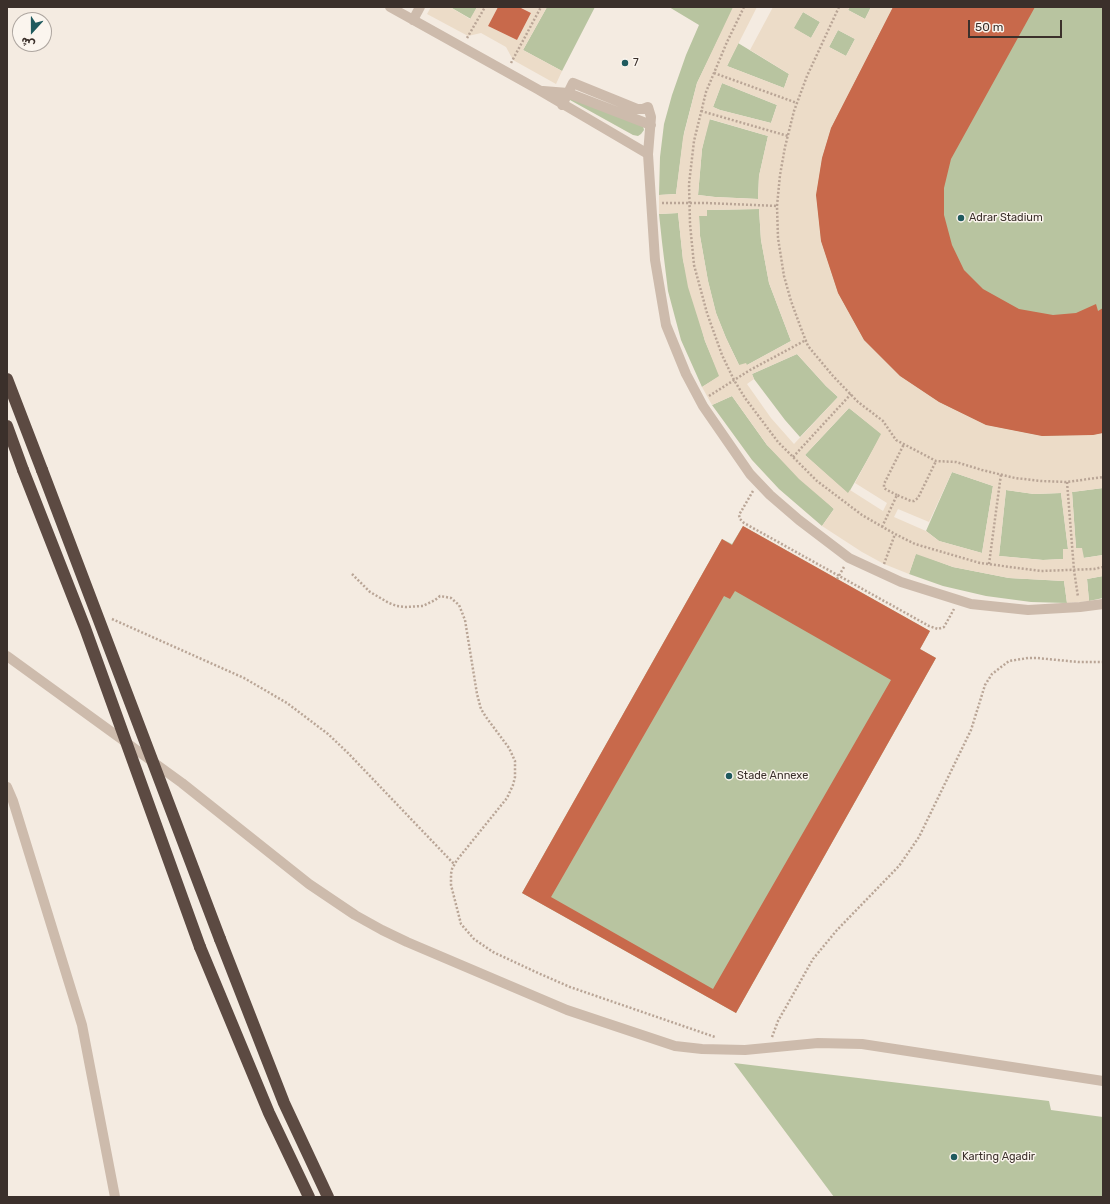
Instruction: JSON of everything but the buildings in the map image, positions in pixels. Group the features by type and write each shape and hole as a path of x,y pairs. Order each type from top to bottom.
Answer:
{"highway":[{"path":"7,378 220,939 284,1103 328,1197"},
{"path":"7,426 85,628 200,947 269,1113 309,1197"}],"street":[{"path":"390,7 539,90 562,105 648,154"},
{"path":"413,20 420,7"},
{"path":"562,105 573,83 637,109 648,107 651,117 648,154 655,260 666,325 686,374 700,401 750,474 770,495 799,520 849,558 901,582 971,604 1028,610 1103,604"},
{"path":"539,90 568,93 651,125"},
{"path":"7,656 182,783 309,884 356,915 407,942 567,1010 675,1046 702,1049 745,1050 818,1043 862,1044 1103,1081"},
{"path":"7,787 13,801 82,1025 115,1197"}],"path":[{"path":"462,48 485,7"},
{"path":"507,72 541,7"},
{"path":"744,7 727,42 706,92 694,141 689,184 690,224 694,265 707,313 722,355 734,380 778,442 816,481 862,515 895,534 915,544 980,563 1042,571 1094,569 1103,567"},
{"path":"839,7 816,54 797,103 780,175 777,206 778,238 784,276 791,301 808,346 833,376 858,402 884,421 894,438 936,461 956,462 1015,478 1041,481 1067,482 1103,477"},
{"path":"714,73 797,103"},
{"path":"701,111 788,136"},
{"path":"651,203 777,206"},
{"path":"700,401 734,380 806,340"},
{"path":"793,458 851,394"},
{"path":"904,444 884,484 884,488 887,490 914,501 918,498 936,461"},
{"path":"989,564 1001,474"},
{"path":"758,482 740,513 740,519 744,523 929,626 938,629 944,627 960,600"},
{"path":"1067,482 1074,570 1080,607"},
{"path":"882,527 897,495"},
{"path":"881,573 895,534"},
{"path":"352,574 370,592 397,606 423,606 440,596 451,598 459,605 465,620 477,694 481,709 509,748 515,762 516,769 513,785 507,798 454,864 451,874 451,885 460,924 474,939 493,952 570,987 717,1038"},
{"path":"109,618 244,678 292,706 328,734 348,753 454,864"},
{"path":"768,1047 778,1021 813,959 837,930 899,866 919,837 971,730 985,685 992,674 1009,661 1028,658 1078,662 1103,662"}],"green space":[{"path":"450,7 477,7 471,19"},
{"path":"547,7 595,7 562,71 523,50"},
{"path":"669,7 734,7 697,83 684,133 676,194 659,195 660,157 664,124 686,55 699,25"},
{"path":"850,7 871,7 865,19 848,10"},
{"name":"Adrar Stadium","path":"893,7 1103,7 1103,433 1093,435 1042,436 986,425 939,402 900,376 864,340 838,293 821,241 816,195 822,158 831,128"},
{"path":"803,12 820,22 811,38 793,28"},
{"path":"838,30 855,39 846,56 829,47"},
{"path":"738,43 789,74 784,88 727,66"},
{"path":"722,83 777,105 771,123 713,107"},
{"path":"570,98 643,126 644,130 638,136 633,135 570,100"},
{"path":"709,119 768,136 759,176 758,199 698,195 702,149"},
{"path":"759,209 761,240 769,283 791,341 747,365 739,365 716,313 708,281 700,236 699,216 707,216 706,210"},
{"path":"678,213 683,260 705,341 720,376 702,387 681,340 668,291 659,214"},
{"path":"797,354 838,397 800,437 785,420 754,379 752,374"},
{"path":"732,396 767,445 834,509 822,526 779,489 752,460 712,405"},
{"path":"849,408 882,434 848,494 805,455"},
{"path":"952,472 993,486 982,553 939,541 926,531"},
{"path":"1103,488 1103,555 1083,558 1076,549 1072,492"},
{"path":"1006,490 1034,494 1061,493 1068,549 1064,559 1043,560 999,556"},
{"name":"Stade Annexe","path":"743,526 930,631 920,649 936,658 736,1013 522,893 722,539 732,544"},
{"path":"916,553 953,567 1009,578 1064,581 1067,603 1031,602 986,596 943,586 909,574"},
{"path":"1103,576 1103,598 1089,601 1087,579"},
{"name":"Karting Agadir","path":"734,1063 1049,1101 1051,1110 1103,1117 1103,1197 834,1197"}],"shaded area":[{"path":"431,7 450,7 470,19 477,7 498,7 488,26 517,40 531,13 519,7 547,7 523,50 562,71 556,84 513,60 506,47 481,33 468,36 427,14"},
{"path":"733,7 757,7 727,66 784,88 789,74 750,50 773,7 850,7 848,10 865,19 871,7 893,7 831,128 822,158 816,195 821,241 838,293 864,340 900,376 939,402 986,425 1042,436 1093,435 1103,433 1103,488 1072,492 1076,548 1082,548 1084,558 1103,555 1103,576 1087,579 1089,601 1067,603 1064,581 1009,578 953,567 916,554 909,574 884,564 862,552 822,526 834,509 799,479 767,445 732,396 712,405 702,387 719,376 705,341 688,287 683,260 678,213 659,214 659,195 676,194 683,138 697,83","holes":["803,12 820,22 811,38 794,28","838,30 855,39 846,56 829,47","722,83 777,105 771,123 713,107","710,119 768,136 759,176 758,199 698,195 702,149","759,209 761,240 769,283 791,341 747,365 746,363 739,365 716,313 708,281 700,236 699,216 707,216 707,210","797,354 838,397 794,444 771,418 747,384 754,379 752,374","849,408 881,434 855,483 887,503 883,511 850,490 848,493 805,455","952,472 993,486 982,553 939,541 926,531 894,517 898,509 929,522","1006,490 1034,494 1061,493 1068,549 1063,549 1063,559 1043,560 999,556"]}],"place":[{"name":"7","path":"625,63"},
{"name":"Adrar Stadium","path":"961,218"},
{"name":"Stade Annexe","path":"729,776"},
{"name":"Karting Agadir","path":"954,1157"}]}
